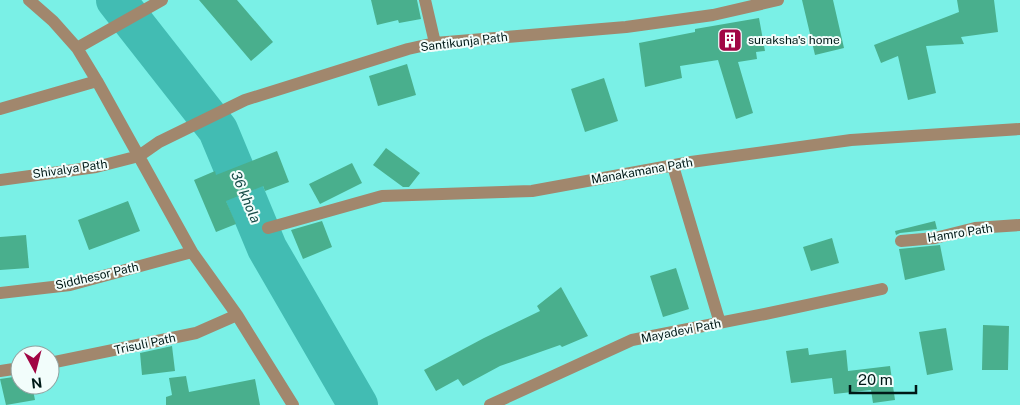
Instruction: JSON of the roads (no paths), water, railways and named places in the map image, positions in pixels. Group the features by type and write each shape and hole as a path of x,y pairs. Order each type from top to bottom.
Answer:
{"street":[{"path":"30,0 53,21 76,48 97,81 192,252 237,315 293,405"},
{"path":"76,48 162,0"},
{"path":"425,0 435,43"},
{"name":"Santikunja Path","path":"139,156 159,142 245,100 408,49 435,43 626,27 713,15 778,0"},
{"path":"0,109 97,81"},
{"name":"Manakamana Path","path":"268,228 382,196 532,191 674,166 851,140 1020,129"},
{"name":"Shivalya Path","path":"0,180 96,166 139,156"},
{"path":"674,166 720,323"},
{"name":"Hamro Path","path":"901,241 936,238 975,228 1020,225"},
{"name":"Siddhesor Path","path":"0,293 70,285 192,252"},
{"name":"Mayadevi Path","path":"490,405 632,340 882,289"},
{"name":"Trisuli Path","path":"60,361 196,333 237,315"}],"waterway":[{"name":"36 khola","path":"116,0 218,130 267,248 358,405"}],"place":[{"name":"suraksha's home","path":"730,40"}]}
